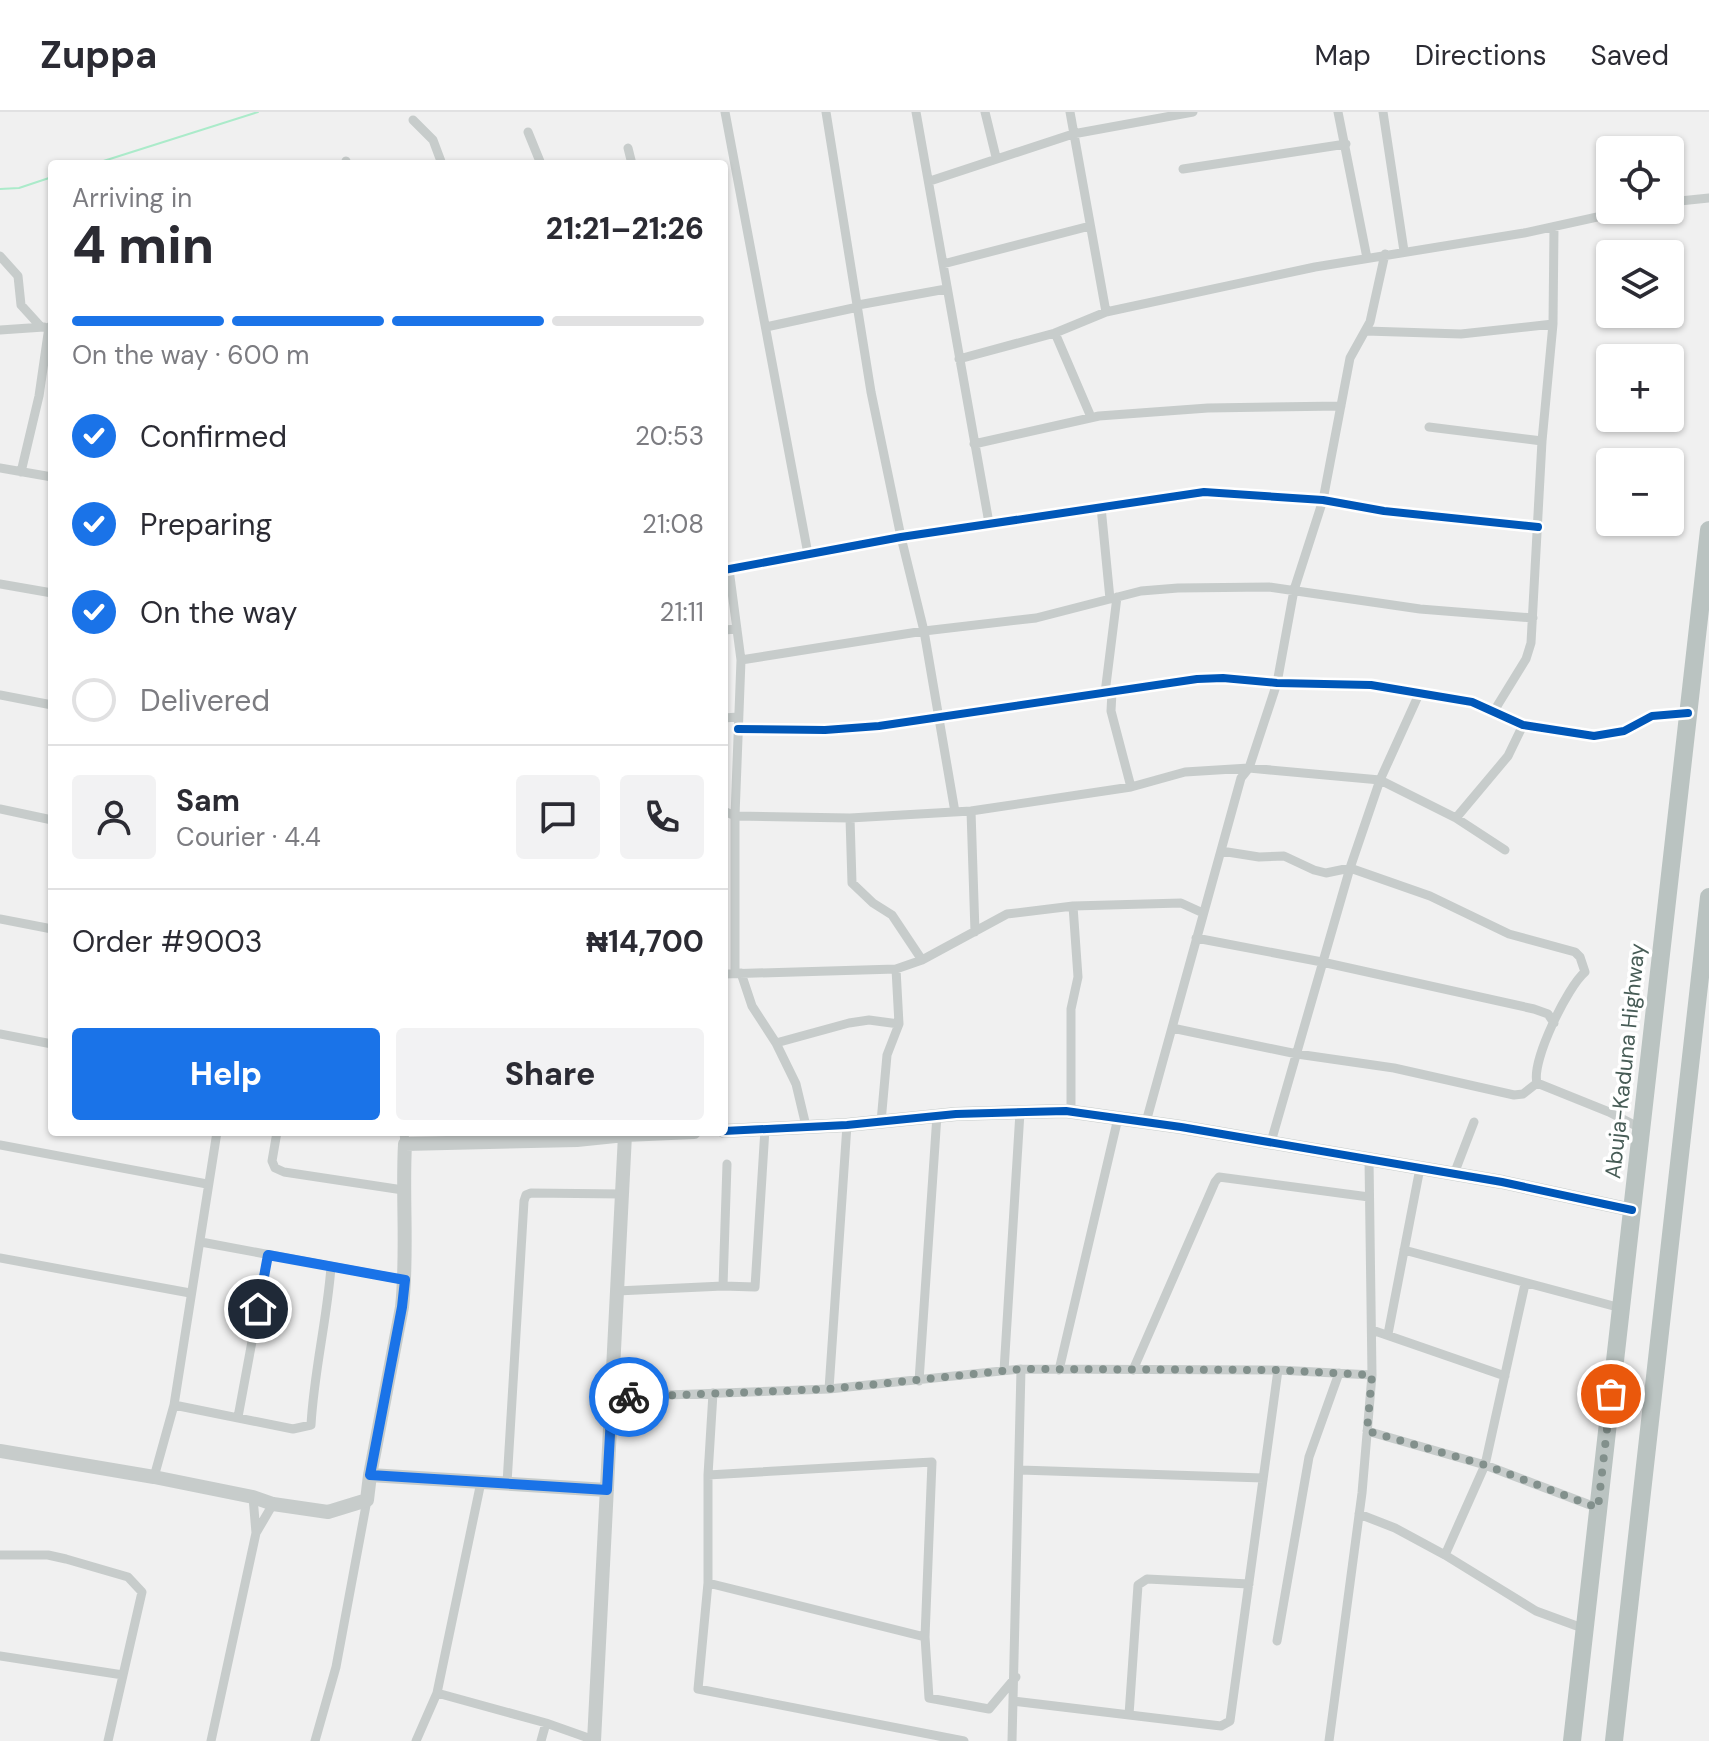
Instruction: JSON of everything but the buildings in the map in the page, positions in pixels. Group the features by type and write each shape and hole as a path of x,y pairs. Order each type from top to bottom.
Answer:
{"highway":[{"name":"Abuja-Kaduna Highway","path":"1572,1741 1709,530"},
{"path":"1614,1741 1709,897"}],"street":[{"path":"725,112 808,554"},
{"path":"826,112 871,392 924,631 955,812"},
{"path":"916,112 989,523"},
{"path":"985,112 996,157"},
{"path":"1070,112 1106,312"},
{"path":"930,181 1073,134 1193,112"},
{"path":"1338,112 1367,258"},
{"path":"1383,112 1404,251"},
{"path":"413,120 433,140 440,160"},
{"path":"528,132 539,160"},
{"path":"1183,169 1346,144"},
{"path":"628,148 631,160"},
{"path":"1684,201 1709,198"},
{"path":"959,359 1055,333 1106,312 1315,267 1596,217"},
{"path":"943,264 1090,226"},
{"path":"1494,711 1530,651 1542,441 1553,324 1554,227"},
{"path":"1146,1122 1241,778 1249,768 1277,683 1294,590 1323,500 1350,358 1366,331 1385,254"},
{"path":"0,256 18,276 21,305 47,327"},
{"path":"766,327 946,289"},
{"path":"16,329 30,315"},
{"path":"1366,331 1461,334 1553,324"},
{"path":"0,330 47,327"},
{"path":"21,472 39,396 47,327"},
{"path":"1055,333 1091,417"},
{"path":"974,444 1091,417 1208,408 1341,406"},
{"path":"1429,427 1542,441"},
{"path":"0,468 48,476"},
{"path":"728,569 901,537 1204,492 1323,500 1384,511 1538,527"},
{"path":"1101,507 1114,598 1108,692 1131,787"},
{"path":"728,575 741,660 733,973 776,1043 796,1084 806,1126"},
{"path":"0,584 48,592"},
{"path":"741,660 924,631 1036,618 1141,591 1178,588 1269,587 1420,609 1533,618"},
{"path":"728,630 737,629"},
{"path":"738,729 825,730 879,726 1223,678 1277,683 1371,685 1472,702 1523,725 1594,736 1624,731 1652,716 1688,713"},
{"path":"1271,1142 1350,868 1380,780 1419,694"},
{"path":"0,695 48,704"},
{"path":"728,718 738,717"},
{"path":"1456,818 1508,756 1523,725"},
{"path":"728,813 735,816 850,818 971,811 1131,787 1185,772 1249,768 1380,780 1456,818 1505,850"},
{"path":"0,809 48,819"},
{"path":"971,811 975,932"},
{"path":"850,818 852,883 873,903 892,915 922,960"},
{"path":"1221,851 1259,857 1284,856 1326,873 1350,868 1430,896 1509,934 1575,952 1585,972 1576,979 1554,1023 1536,1071 1537,1083"},
{"path":"733,973 896,969 922,960 1007,914 1073,906 1181,903 1203,913"},
{"path":"1071,1111 1071,1009 1078,977 1073,906"},
{"path":"0,919 48,928"},
{"path":"1196,938 1322,962 1534,1009 1548,1014 1554,1023"},
{"path":"881,1122 887,1055 899,1024 896,969"},
{"path":"776,1043 849,1023 869,1020 899,1024"},
{"path":"1172,1028 1297,1054 1394,1068 1514,1095 1523,1094 1537,1083"},
{"path":"0,1034 48,1043"},
{"path":"1537,1083 1642,1129"},
{"path":"728,1131 847,1125 937,1115 1071,1111 1454,1174 1632,1210"},
{"path":"1004,1371 1020,1112"},
{"path":"919,1381 937,1115"},
{"path":"1059,1370 1118,1118"},
{"path":"1454,1174 1474,1122"},
{"path":"829,1389 847,1125"},
{"path":"617,1291 755,1287 765,1129"},
{"path":"154,1477 174,1405 216,1136"},
{"path":"276,1136 272,1161 275,1168 284,1172 403,1190"},
{"path":"315,1741 336,1667 402,1307 405,1280 405,1138 576,1136"},
{"path":"437,1693 546,1723 594,1741 625,1136"},
{"path":"0,1145 207,1184"},
{"path":"1329,1741 1359,1514 1372,1375 1369,1159"},
{"path":"723,1286 727,1164"},
{"path":"1388,1334 1420,1168"},
{"path":"1133,1370 1219,1177 1369,1197"},
{"path":"507,1483 526,1195 622,1194"},
{"path":"201,1242 405,1280"},
{"path":"1404,1250 1621,1308"},
{"path":"238,1417 268,1255"},
{"path":"0,1258 190,1293"},
{"path":"174,1405 293,1429 311,1425 313,1383 318,1372 321,1336 328,1313 331,1267"},
{"path":"1445,1555 1485,1465 1525,1284"},
{"path":"1372,1330 1505,1376"},
{"path":"1012,1741 1016,1677 1021,1369"},
{"path":"612,1397 829,1389 1021,1369 1278,1370 1372,1375"},
{"path":"1013,1701 1227,1725 1230,1721 1278,1370"},
{"path":"1277,1641 1309,1457 1339,1373"},
{"path":"713,1393 708,1475 708,1583 698,1689 964,1741"},
{"path":"1367,1431 1485,1465 1598,1508"},
{"path":"0,1451 154,1477 253,1497 273,1504 328,1512 367,1500"},
{"path":"708,1475 932,1462 925,1637 929,1698 989,1709 1016,1677"},
{"path":"1020,1470 1263,1478"},
{"path":"370,1475 607,1490"},
{"path":"416,1741 437,1693 481,1482"},
{"path":"211,1741 256,1533 253,1497"},
{"path":"256,1533 273,1504"},
{"path":"1359,1514 1395,1528 1445,1555 1536,1611 1585,1629"},
{"path":"0,1555 48,1555 128,1577 142,1592 108,1741"},
{"path":"1129,1715 1138,1585 1147,1579 1249,1584"},
{"path":"708,1583 925,1637"},
{"path":"0,1656 123,1675"},
{"path":"541,1741 546,1723"}],"waterway":[{"path":"107,160 258,112"},
{"path":"0,189 19,188 48,178"}],"cycle path":[{"path":"728,569 901,537 1204,492 1323,500 1384,511 1538,527"},
{"path":"738,729 825,730 879,726 1197,679 1223,678 1277,683 1371,685 1472,702 1523,725 1594,736 1624,731 1652,716 1688,713"},
{"path":"728,1131 847,1125 956,1114 1066,1111 1181,1127 1502,1182 1632,1210"}],"way so far":[{"path":"629,1397 829,1389 1021,1369 1278,1370 1372,1375 1367,1431 1485,1465 1598,1508 1611,1394"}],"route":[{"path":"258,1309 268,1255 405,1280 370,1475 607,1490 612,1397 629,1397"}]}
